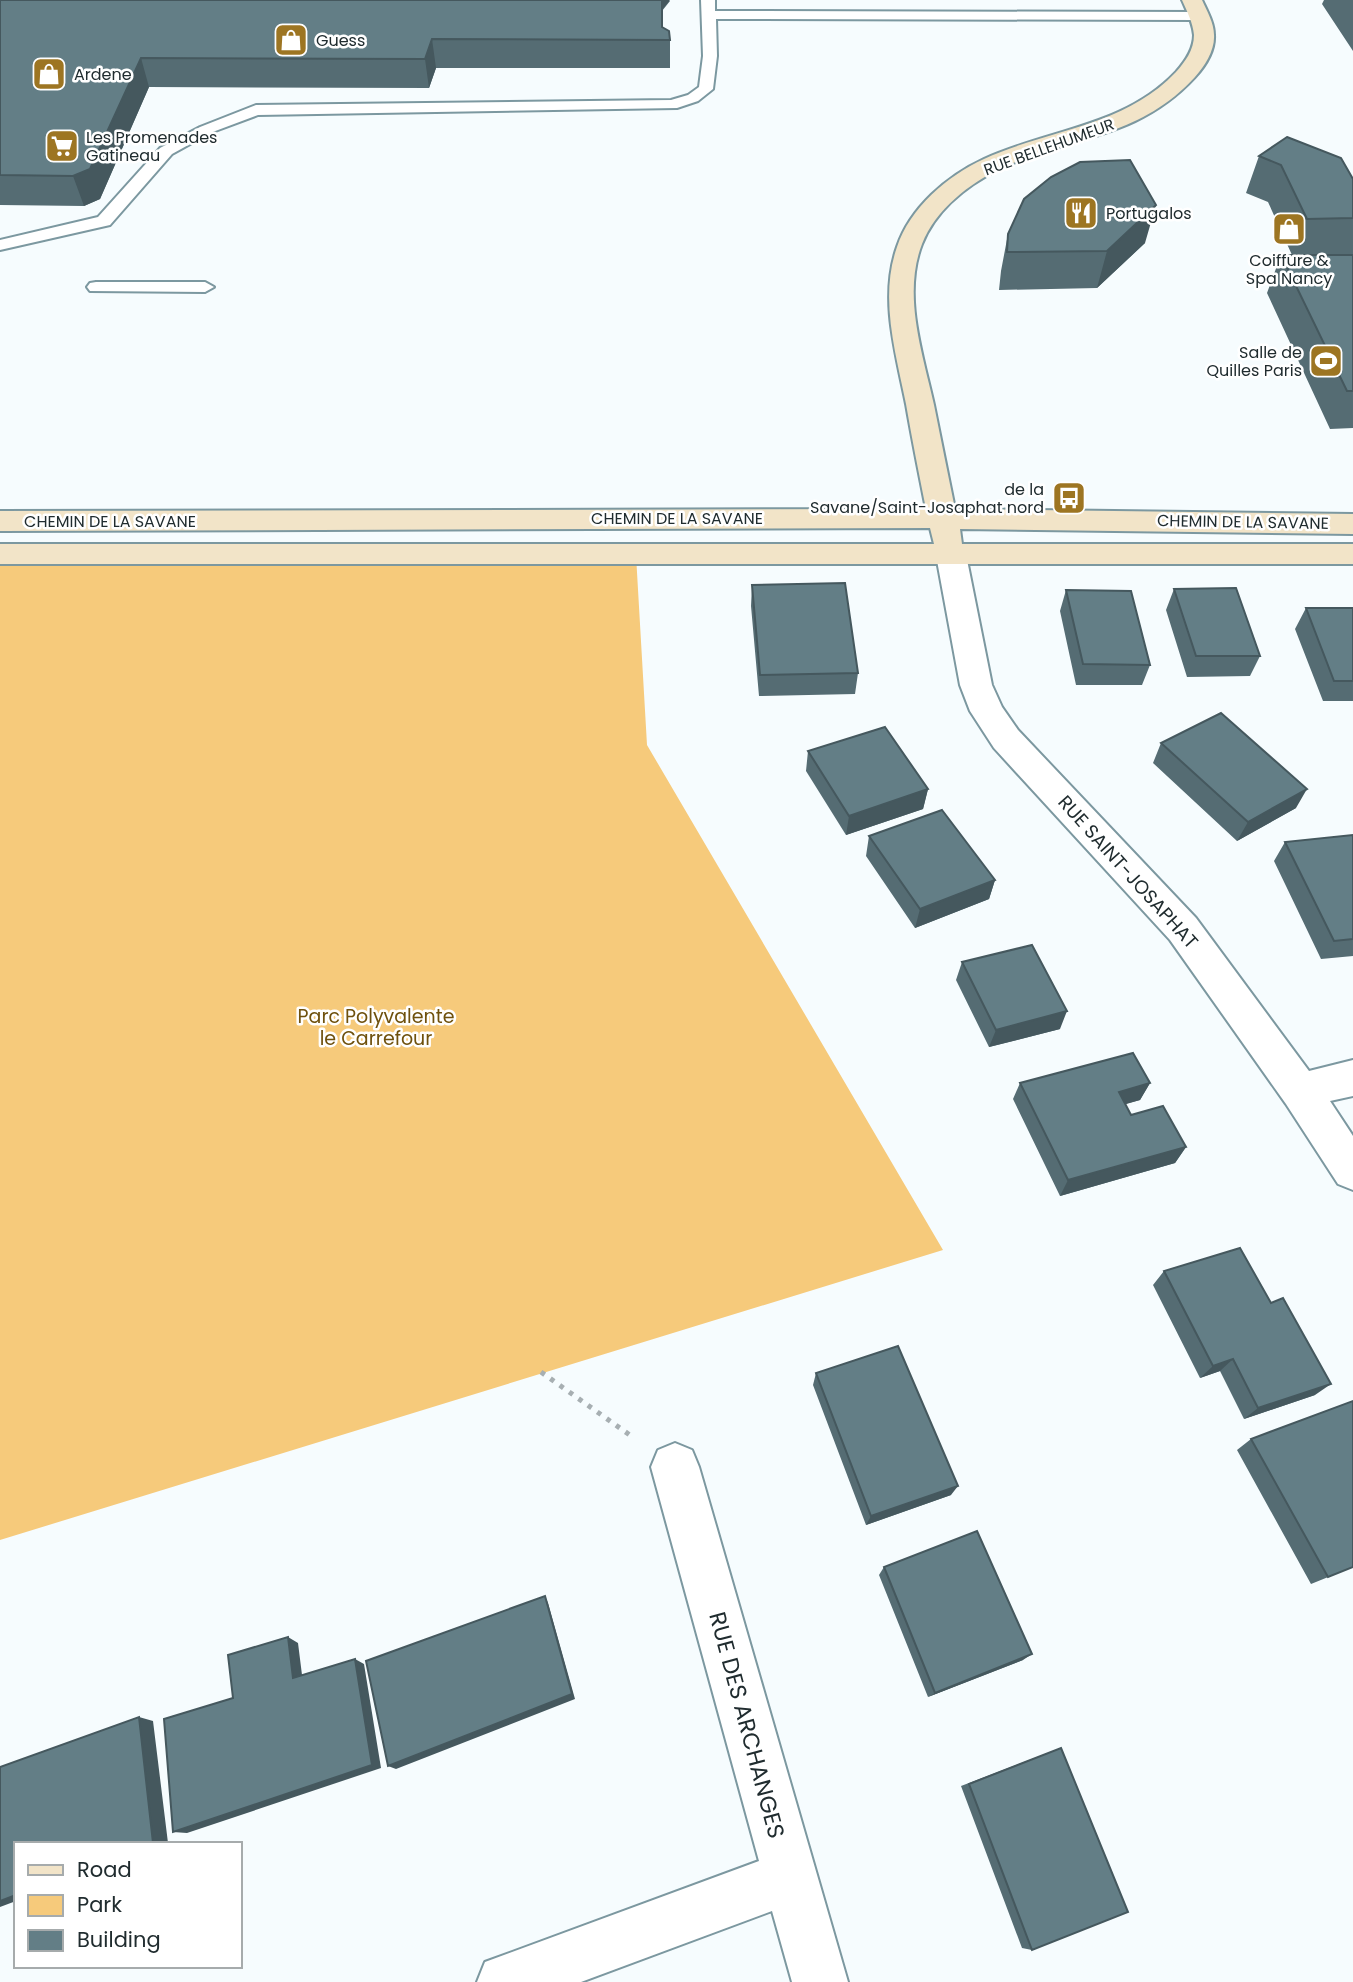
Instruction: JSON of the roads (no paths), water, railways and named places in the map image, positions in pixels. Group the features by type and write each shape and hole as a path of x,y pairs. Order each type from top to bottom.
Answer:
{"street":[{"name":"RUE BELLEHUMEUR","path":"951,555 904,324 903,281 909,246 923,222 941,200 965,179 1001,161 1111,124 1164,98 1181,83 1202,50 1203,35 1195,8"},
{"name":"CHEMIN DE LA SAVANE","path":"0,521 942,518 1353,524"},
{"name":"CHEMIN DE LA SAVANE","path":"0,555 1353,554"},
{"name":"RUE SAINT-JOSAPHAT","path":"951,555 970,658 986,711 1006,739 1183,929 1300,1091 1353,1171"},
{"path":"1300,1091 1353,1078"},
{"name":"RUE DES ARCHANGES","path":"676,1467 820,1982"},
{"path":"505,1982 789,1877"}],"lane":[{"path":"0,245 104,220 166,151 205,130 256,110 672,104 693,98 706,89 710,56 708,8 1195,8"},
{"path":"96,287 205,287"}],"place":[{"name":"Guess","path":"291,40"},
{"name":"Ardene","path":"49,74"},
{"name":"Les Promenades Gatineau","path":"62,146"},
{"name":"Portugalos","path":"1081,213"},
{"name":"Coiffure & Spa Nancy","path":"1289,229"},
{"name":"Salle de Quilles Paris","path":"1326,361"},
{"name":"de la Savane/Saint-Josaphat nord","path":"1069,498"}],"park label":[{"name":"Parc Polyvalente le Carrefour","path":"376,1027"}]}
